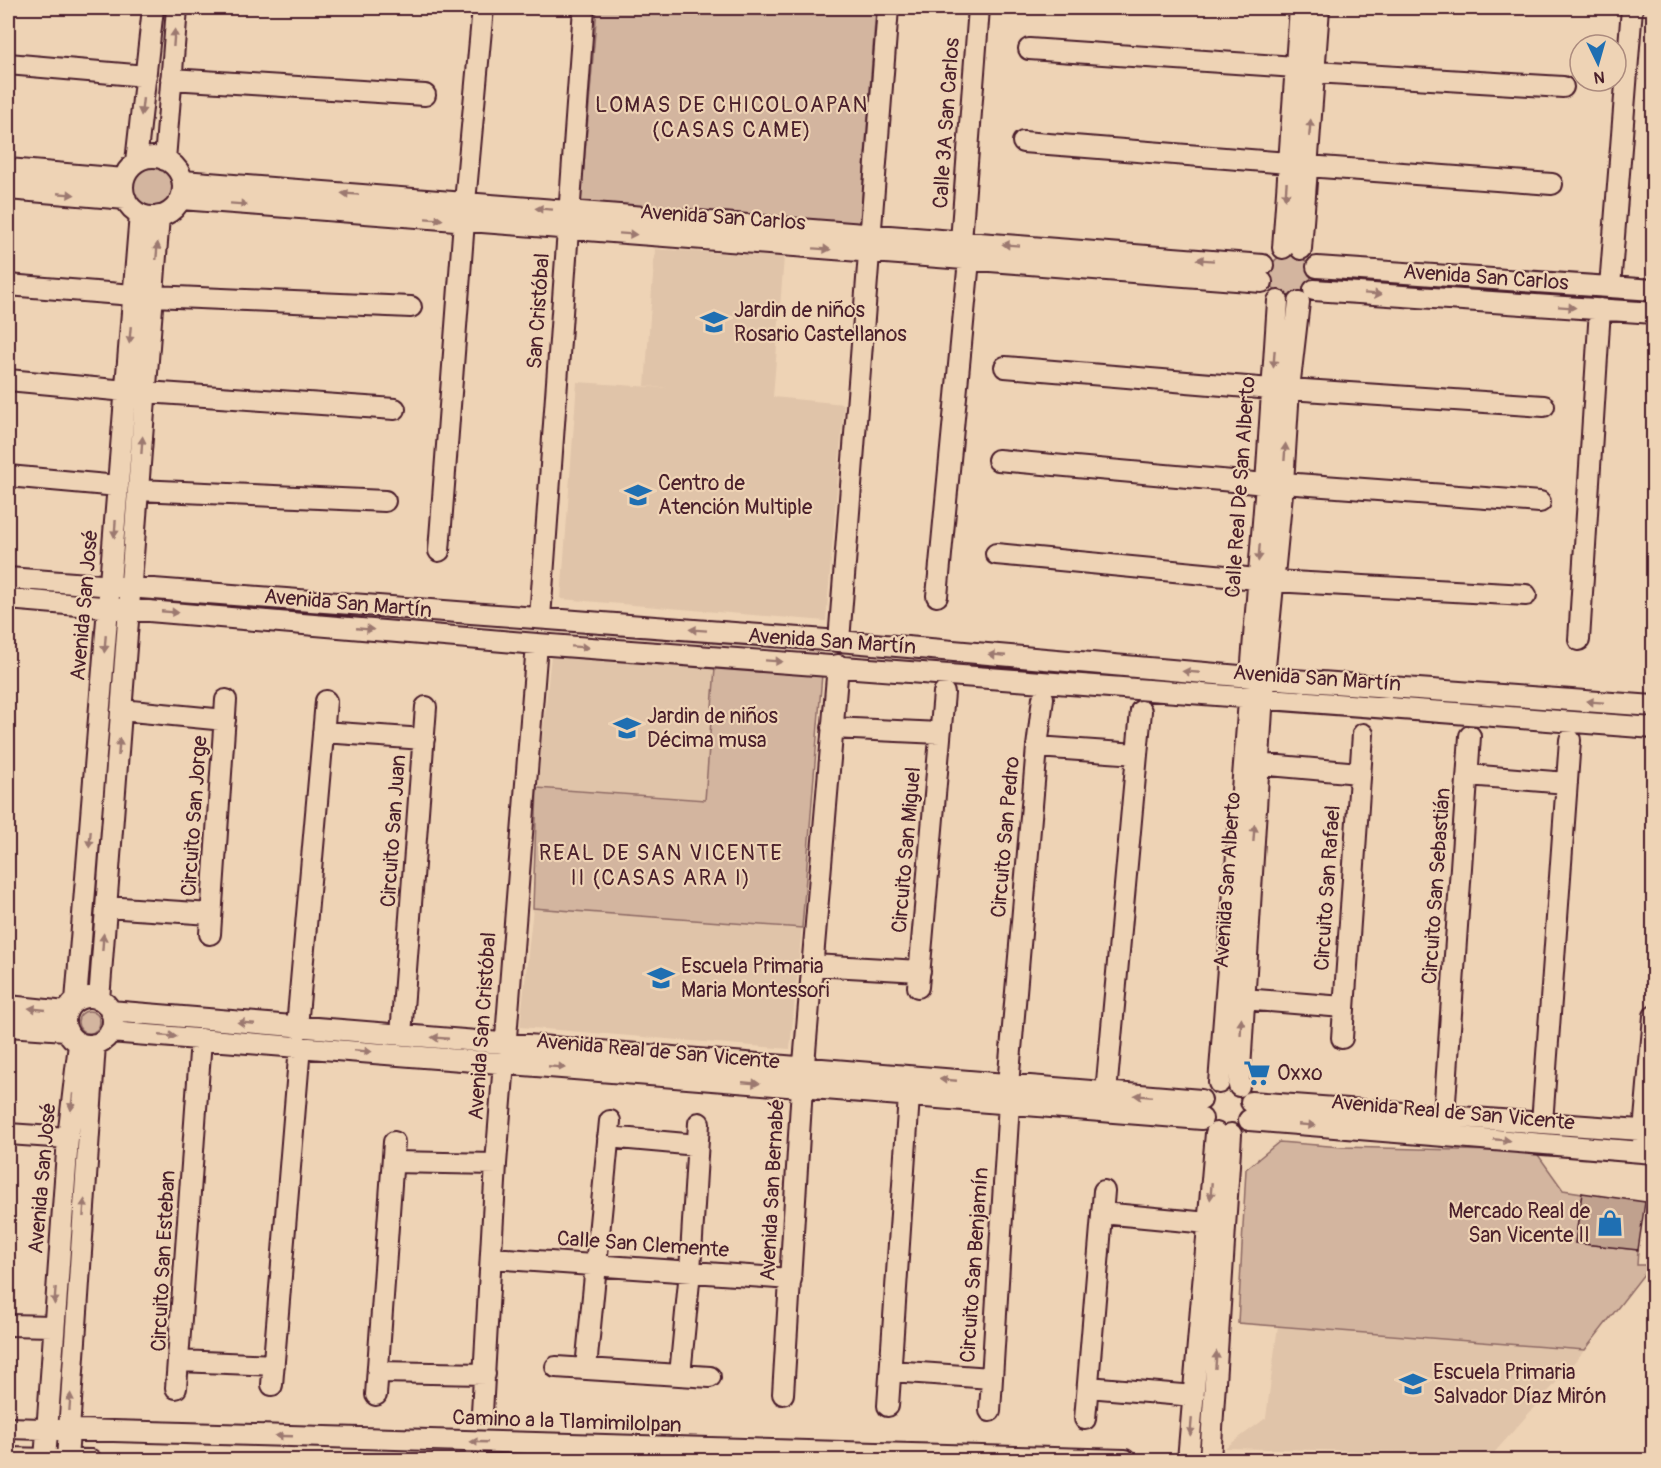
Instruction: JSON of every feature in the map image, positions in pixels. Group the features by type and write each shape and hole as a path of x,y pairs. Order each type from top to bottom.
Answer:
{"street":[{"path":"136,162 153,8"},
{"path":"165,159 177,8"},
{"path":"439,551 464,212 483,8"},
{"name":"San Cristóbal","path":"540,618 584,8"},
{"path":"839,641 888,8"},
{"name":"Calle 3A San Carlos","path":"961,241 979,8"},
{"path":"1292,248 1298,164 1295,67 1300,8"},
{"path":"1298,164 1315,72 1319,8"},
{"path":"1611,287 1632,8"},
{"path":"1029,49 1295,67"},
{"path":"8,64 146,76"},
{"path":"1315,72 1563,87"},
{"path":"171,80 425,95"},
{"path":"1023,142 1552,184"},
{"path":"146,158 165,159 173,164 182,190 168,213 150,217 140,214 131,208 126,199 123,189 124,179 136,162 146,158"},
{"path":"8,169 124,179"},
{"path":"8,189 126,199"},
{"name":"Avenida San Carlos","path":"182,190 869,243 969,260 1263,274"},
{"name":"Avenida San José","path":"67,1460 82,1027 108,606 140,214"},
{"path":"82,1027 112,1019 105,1006 106,907 159,216"},
{"name":"Avenida San Carlos","path":"869,243 961,241 1263,274"},
{"path":"1292,248 1308,253 1317,267 1318,275 1307,296 1288,303 1278,301 1266,290 1263,274 1275,251 1292,248"},
{"path":"937,596 969,260"},
{"name":"Avenida San Carlos","path":"1317,267 1653,290"},
{"path":"8,285 133,295"},
{"path":"153,296 411,307"},
{"name":"Avenida San Carlos","path":"1307,296 1653,313"},
{"name":"Calle Real De San Alberto","path":"1280,389 1307,296"},
{"name":"Calle Real De San Alberto","path":"1257,677 1280,389 1278,301"},
{"path":"1579,640 1600,309"},
{"path":"1005,367 1280,389 1544,406"},
{"path":"8,380 126,391"},
{"path":"146,392 395,409"},
{"path":"999,460 1540,502"},
{"path":"8,476 118,486"},
{"path":"138,490 386,501"},
{"path":"996,554 1265,580 1526,595"},
{"name":"Avenida San Martín","path":"8,578 839,641 1257,677 1653,706"},
{"name":"Avenida San Martín","path":"8,599 537,644 1653,728"},
{"name":"Avenida San Cristóbal","path":"482,1413 496,1164 514,910 537,644"},
{"name":"Avenida San Bernabé","path":"783,1394 803,1077 838,666"},
{"name":"Avenida San Alberto","path":"1229,1085 1257,677"},
{"name":"Circuito San Miguel","path":"813,965 919,979 944,693"},
{"path":"1037,747 1043,698"},
{"path":"225,720 226,700"},
{"path":"272,1385 326,701"},
{"path":"424,740 426,706"},
{"name":"Circuito San Jorge","path":"106,907 211,914 225,720 122,710"},
{"path":"1106,1093 1142,711"},
{"path":"832,728 940,733"},
{"name":"Circuito San Juan","path":"323,732 424,740 401,1035"},
{"name":"Circuito San Rafael","path":"1342,1038 1362,734"},
{"path":"1468,775 1470,736"},
{"path":"1542,1123 1570,741"},
{"name":"Circuito San Pedro","path":"1008,1094 1037,747 1137,754"},
{"path":"1251,763 1359,773"},
{"name":"Circuito San Sebastián","path":"1444,1116 1468,775 1567,783"},
{"path":"210,934 211,914"},
{"name":"Avenida Real de San Vicente","path":"82,1027 91,998 105,1006 299,1036 1202,1110"},
{"path":"1234,998 1344,1007"},
{"name":"Avenida Real de San Vicente","path":"8,1006 82,1027"},
{"path":"1648,1152 1653,1016"},
{"name":"Avenida Real de San Vicente","path":"8,1026 82,1027 201,1039 401,1035 505,1054"},
{"name":"Avenida San José","path":"46,1459 53,1326 68,1138 82,1027"},
{"name":"Circuito San Esteban","path":"201,1039 179,1361 274,1365"},
{"name":"Avenida Real de San Vicente","path":"803,1077 909,1096 1106,1093 1202,1110"},
{"path":"1229,1085 1249,1096 1250,1111 1239,1131 1224,1133 1205,1124 1202,1110 1208,1089 1229,1085"},
{"name":"Circuito San Benjamín","path":"891,1371 991,1378 1008,1094"},
{"path":"888,1406 909,1096"},
{"name":"Avenida Real de San Vicente","path":"1250,1111 1444,1116 1649,1130"},
{"name":"Avenida Real de San Vicente","path":"1250,1111 1648,1152"},
{"path":"680,1375 690,1271 699,1123"},
{"path":"586,1368 609,1129 697,1145"},
{"path":"1188,1461 1208,1223 1224,1133"},
{"path":"1210,1461 1224,1133"},
{"path":"8,1134 68,1138"},
{"path":"376,1395 394,1142"},
{"path":"393,1162 496,1164"},
{"path":"1085,1419 1104,1191"},
{"path":"1102,1213 1208,1223"},
{"name":"Calle San Clemente","path":"492,1258 790,1279"},
{"path":"8,1325 53,1326"},
{"path":"176,1388 179,1361"},
{"path":"556,1367 710,1377"},
{"path":"378,1372 485,1374"},
{"path":"990,1411 991,1378"},
{"path":"1088,1387 1194,1396"},
{"name":"Camino a la Tlamimilolpan","path":"8,1428 1125,1461"},
{"path":"8,1458 91,1461"}],"shaded area":[{"path":"597,8 876,8 860,223 581,201"},
{"path":"154,165 162,166 169,171 174,178 174,194 169,201 162,206 154,207 146,206 139,201 134,194 133,186 134,178 139,171 146,166"},
{"path":"655,249 784,257 773,397 844,404 826,621 561,599 577,382 666,388 645,386"},
{"path":"1290,254 1305,260 1311,275 1305,290 1290,296 1275,290 1269,275 1275,260"},
{"name":"Jardin de niños Décima musa","path":"551,655 715,668 705,800 537,788"},
{"path":"715,668 822,674 802,928 533,908 537,788 705,800"},
{"name":"Escuela Primaria Maria Montessori","path":"533,908 802,928 790,1049 520,1027"},
{"path":"89,1011 97,1014 100,1022 97,1030 89,1033 81,1030 78,1022 81,1014"},
{"path":"1279,1142 1342,1147 1536,1152 1563,1190 1582,1193 1575,1243 1638,1250 1637,1265 1651,1265 1585,1350 1238,1323 1246,1169"},
{"name":"Escuela Primaria Salvador Díaz Mirón","path":"1278,1325 1585,1350 1493,1454 1225,1448 1266,1418"}],"building":[{"name":"Mercado Real de San Vicente II","path":"1582,1193 1645,1202 1638,1250 1575,1243"}],"place":[{"name":"Jardin de niños Rosario Castellanos","path":"714,322"},
{"name":"Centro de Atención Multiple","path":"638,495"},
{"name":"Jardin de niños Décima musa","path":"627,728"},
{"name":"Escuela Primaria Maria Montessori","path":"661,978"},
{"name":"Oxxo","path":"1257,1073"},
{"name":"Mercado Real de San Vicente II","path":"1610,1223"},
{"name":"Escuela Primaria Salvador Díaz Mirón","path":"1413,1384"}],"district":[{"name":"LOMAS DE CHICOLOAPAN (CASAS CAME)","path":"732,116"},
{"name":"REAL DE SAN VICENTE II (CASAS ARA I)","path":"661,864"}]}
